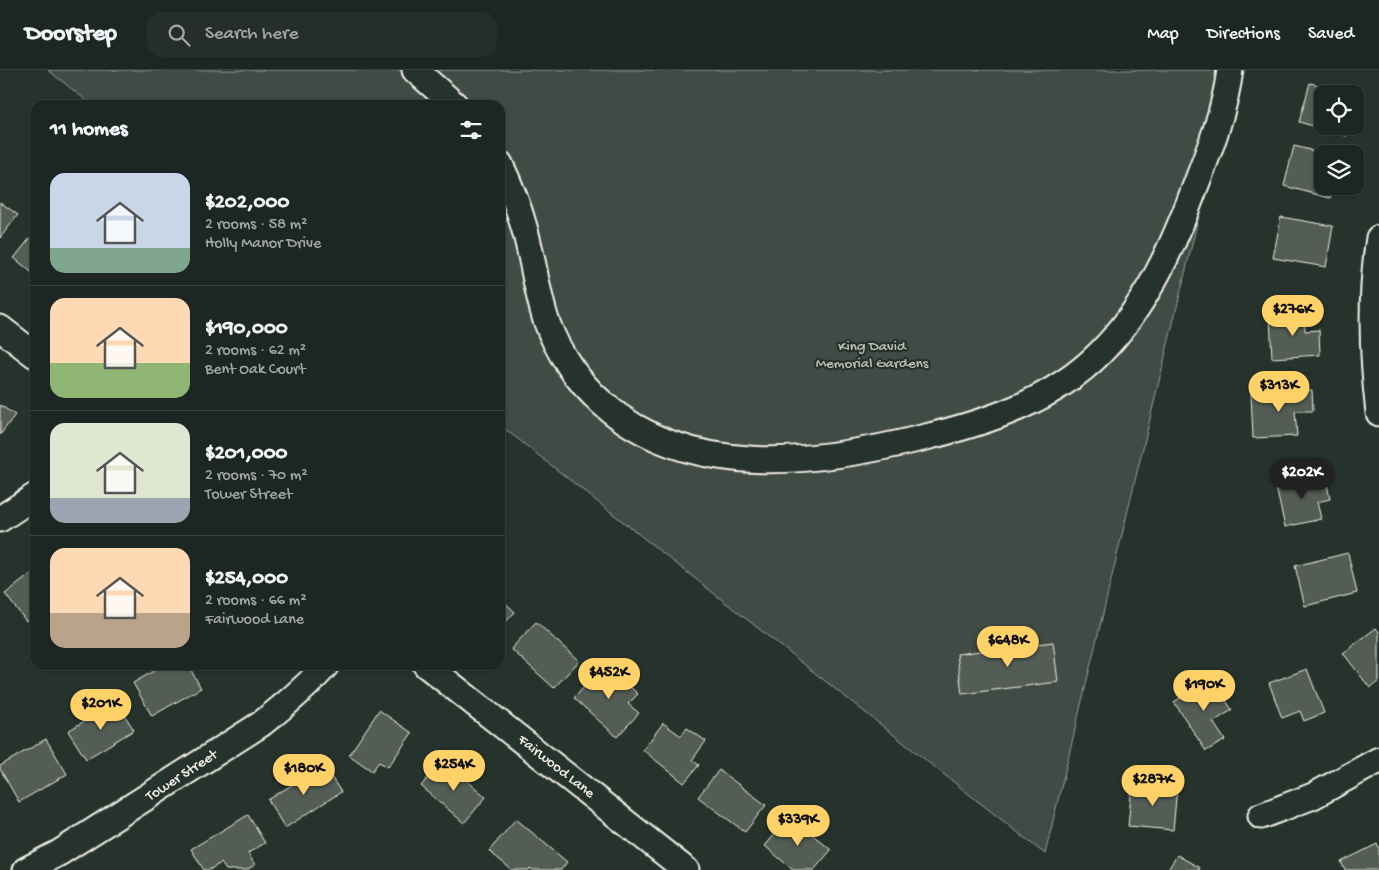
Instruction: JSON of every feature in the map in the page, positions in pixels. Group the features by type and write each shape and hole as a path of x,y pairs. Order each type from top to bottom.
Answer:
{"street":[{"path":"415,70 449,100"},
{"path":"505,175 514,195 524,228 546,320 569,364 601,402 640,430 674,445 712,455 746,459 792,460 841,456 958,429 1018,409 1049,393 1100,353 1126,325 1157,276 1182,221 1214,140 1227,92 1230,70"},
{"path":"1379,238 1372,316 1374,374 1379,414"},
{"path":"0,328 30,352"},
{"path":"0,519 30,499"},
{"name":"Tower Street","path":"26,870 59,853 261,724 284,707 322,670"},
{"name":"Fairwood Lane","path":"432,670 659,862 686,870"},
{"path":"1261,816 1320,792 1379,760"}],"green space":[{"name":"King David Memorial Gardens","path":"48,70 1234,70 1045,854 505,429 505,100 86,100"}],"building":[{"path":"1310,83 1318,85 1314,85 1314,126 1299,122"},
{"path":"1294,146 1314,151 1314,194 1284,186"},
{"path":"1318,195 1331,195 1330,198"},
{"path":"0,202 18,215 0,238"},
{"path":"1281,217 1333,226 1326,267 1273,258"},
{"path":"30,238 30,271 14,258"},
{"path":"1304,314 1305,331 1319,330 1320,355 1272,358 1270,316"},
{"path":"1312,390 1313,411 1295,411 1297,436 1253,438 1251,394"},
{"path":"0,405 15,415 0,435"},
{"path":"1325,475 1330,499 1317,502 1321,519 1285,527 1276,487"},
{"path":"1348,553 1357,593 1305,606 1295,566"},
{"path":"30,575 30,618 26,621 5,594"},
{"path":"505,603 515,612 505,623"},
{"path":"536,622 579,661 554,688 511,649"},
{"path":"1376,628 1379,632 1379,681 1370,688 1343,653"},
{"path":"1053,642 1058,682 962,694 957,654"},
{"path":"605,664 638,694 628,704 639,713 617,737 574,698"},
{"path":"1307,669 1324,713 1304,721 1300,711 1282,718 1269,683"},
{"path":"155,670 191,670 201,688 152,716 133,683"},
{"path":"1211,677 1232,710 1213,722 1225,740 1206,751 1174,702"},
{"path":"116,702 134,730 86,759 68,731"},
{"path":"379,710 412,733 388,767 379,762 372,771 349,755"},
{"path":"663,723 681,736 687,728 706,741 692,760 699,765 684,783 643,750"},
{"path":"46,739 67,774 19,802 0,766"},
{"path":"443,760 486,797 464,823 421,786"},
{"path":"323,765 341,792 285,828 268,800"},
{"path":"719,770 766,805 745,832 698,797"},
{"path":"1132,785 1177,788 1173,830 1128,826"},
{"path":"248,815 265,843 248,853 255,865 246,870 226,870 221,863 209,870 204,870 191,849"},
{"path":"790,816 831,850 814,870 793,870 765,846"},
{"path":"516,819 567,862 561,870 533,870 530,868 529,870 512,870 489,851"},
{"path":"1377,844 1379,848 1379,870 1345,870 1341,862"},
{"path":"1177,855 1200,868 1199,870 1168,870"}]}
